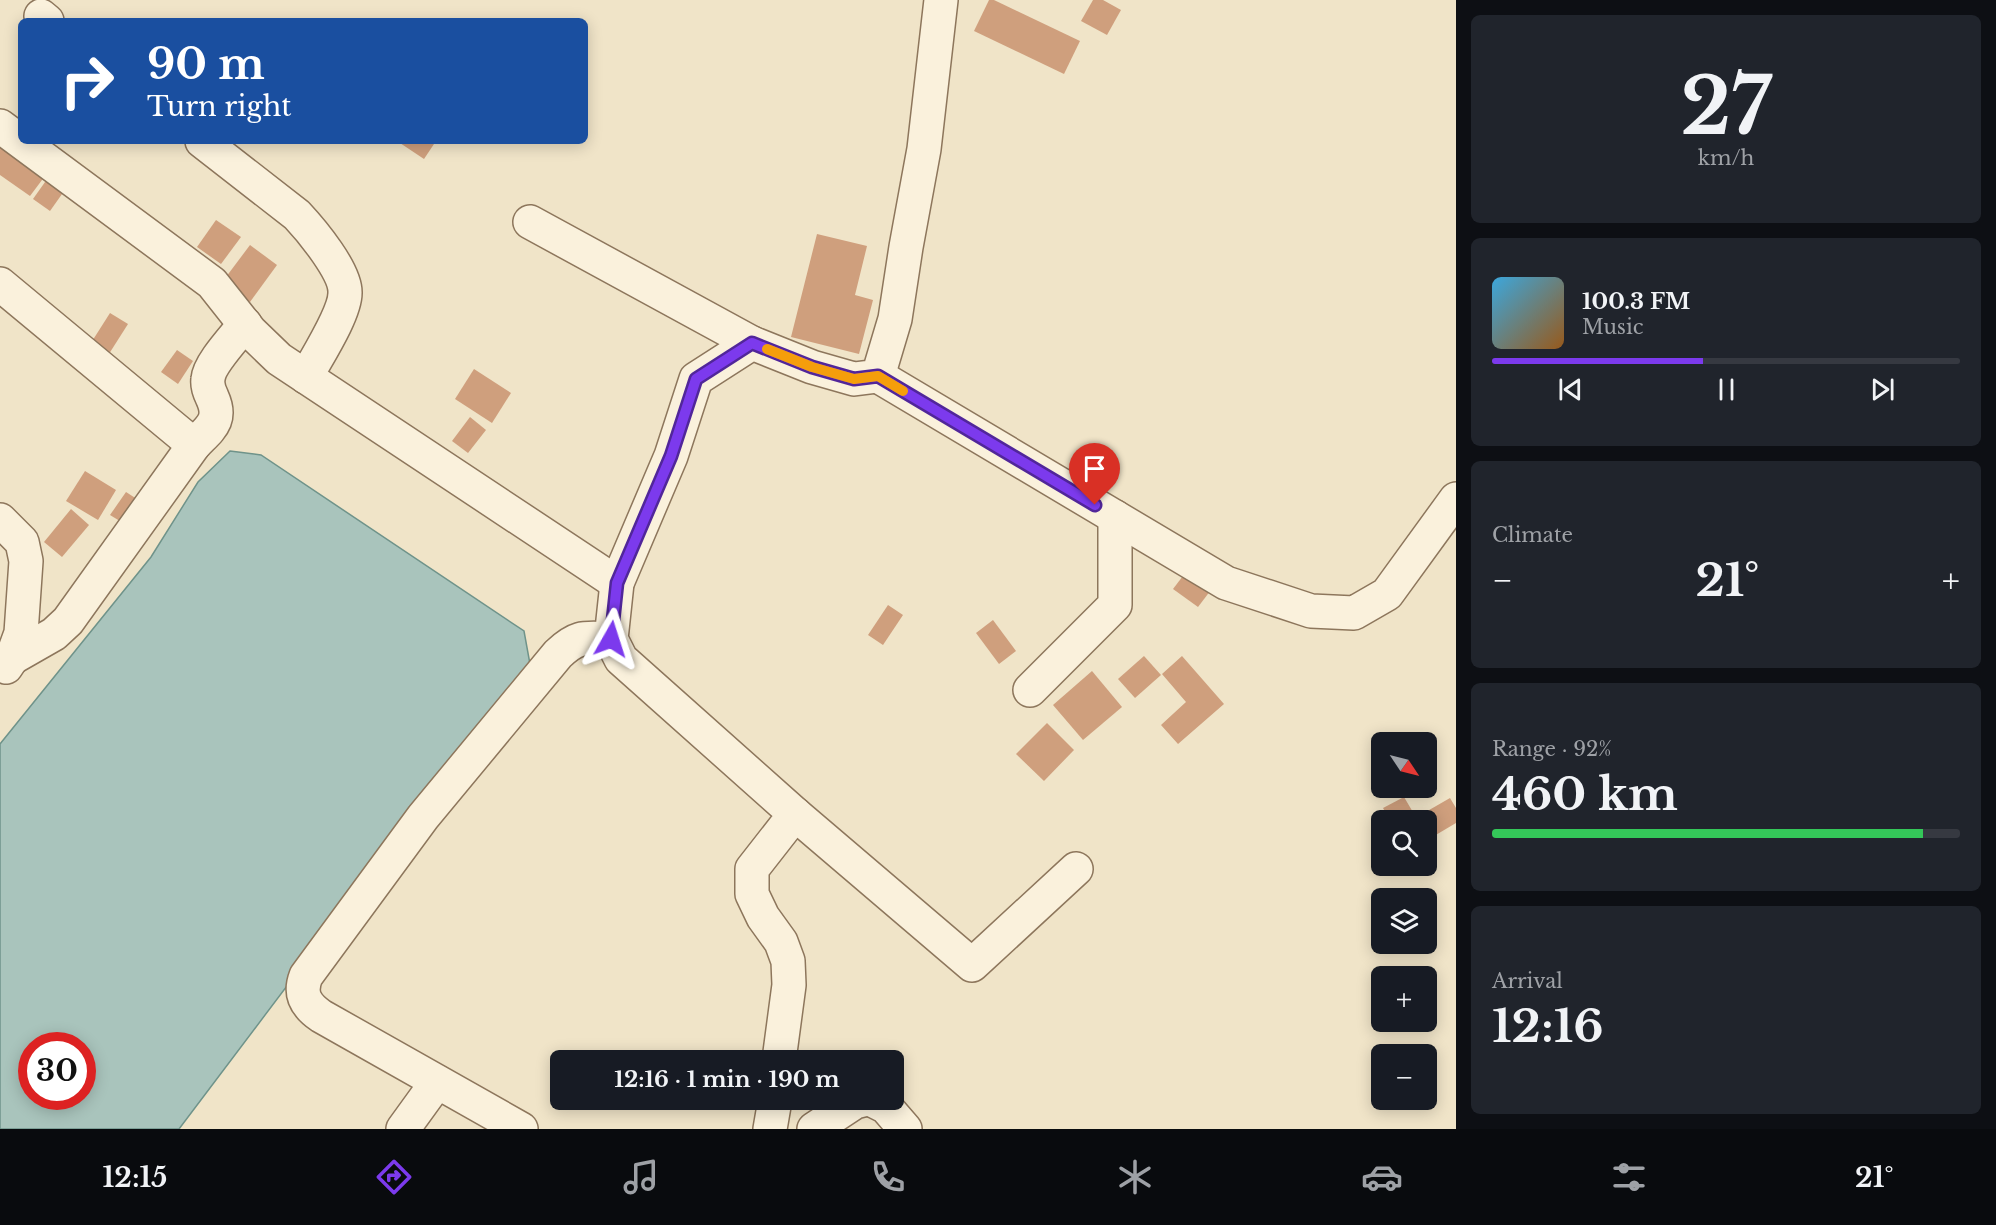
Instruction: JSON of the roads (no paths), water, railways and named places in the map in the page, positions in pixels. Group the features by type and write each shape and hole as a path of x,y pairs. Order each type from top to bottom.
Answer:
{"street":[{"path":"878,376 895,319 924,149 941,0"},
{"path":"0,126 18,139"},
{"path":"24,144 212,283 244,324 279,359 617,583"},
{"path":"206,144 297,215 310,229 339,273 346,292 343,306 306,377"},
{"path":"530,222 752,343 812,367 854,379 878,376 1227,583 1311,611 1354,613 1387,594 1456,499"},
{"path":"0,284 194,445"},
{"path":"6,667 54,634 68,621 194,445 211,426 217,416 207,377 213,365 244,324"},
{"path":"752,343 696,379 671,456 617,583 611,639 621,658 795,814 972,965 1076,869"},
{"path":"1030,690 1115,605 1115,517"},
{"path":"0,520 22,543 26,561 21,633 6,667"},
{"path":"521,1129 309,1008 302,988 306,976 423,817 558,654 572,641 586,638 611,639"},
{"path":"780,1050 789,985 788,961 781,942 762,917 752,894 752,869 795,814"},
{"path":"403,1129 437,1082"},
{"path":"770,1129 773,1110"},
{"path":"814,1129 843,1110"},
{"path":"889,1110 905,1129"}],"water":[{"path":"230,451 261,455 524,631 530,664 179,1129 0,1129 0,744 151,557 198,482"}]}
